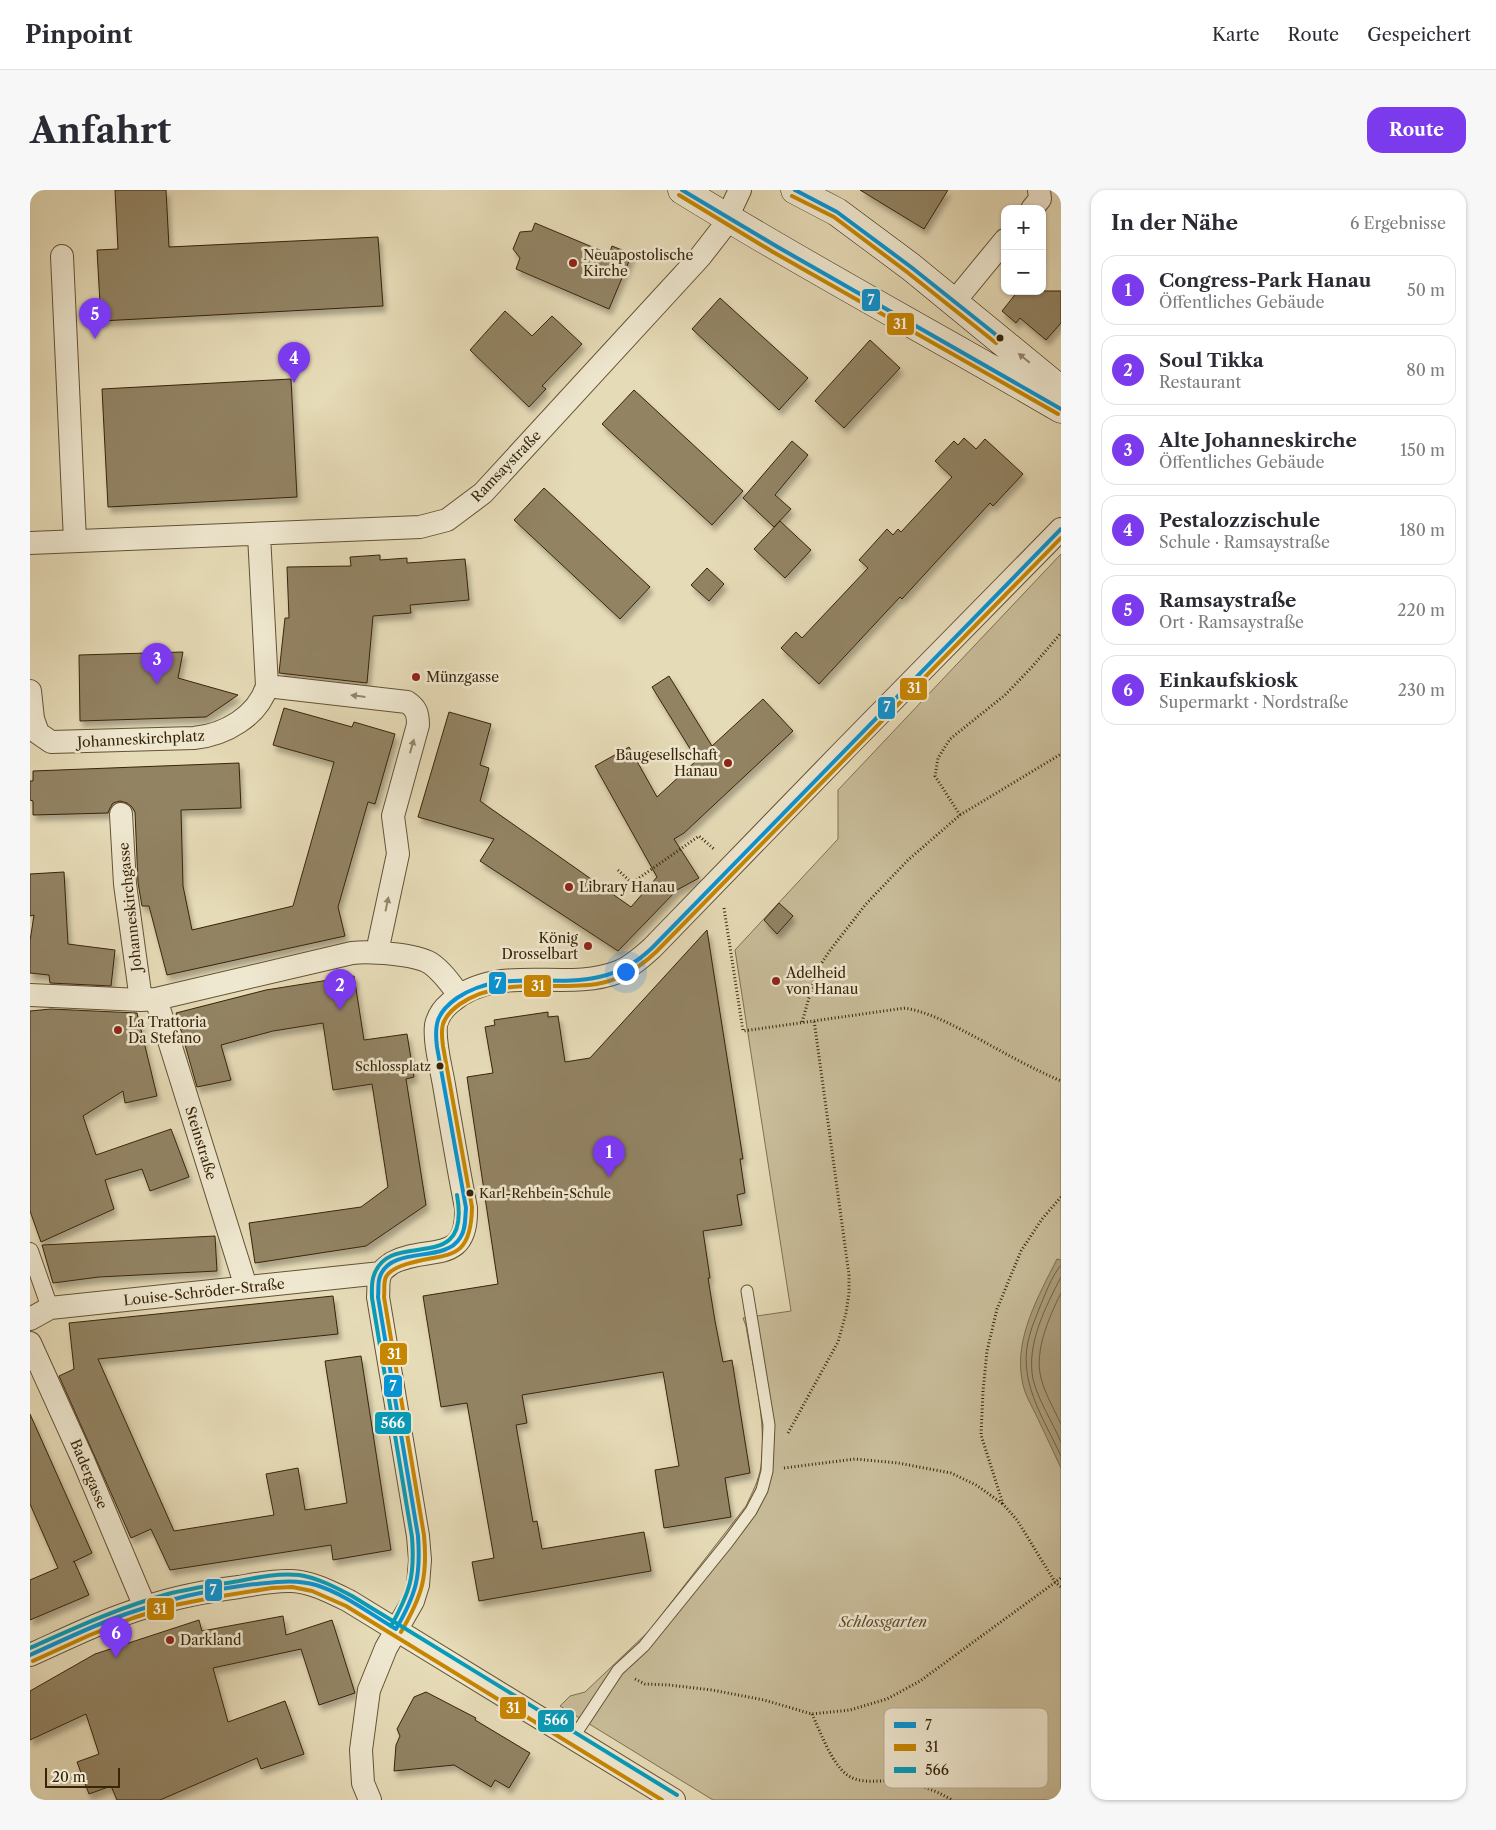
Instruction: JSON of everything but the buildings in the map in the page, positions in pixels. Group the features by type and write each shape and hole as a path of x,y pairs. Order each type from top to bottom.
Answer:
{"main road":[{"path":"682,190 1061,409"},
{"path":"795,190 837,212 911,267 1061,390"}],"street":[{"name":"Ramsaystraße","path":"30,543 420,527 447,520 483,493 709,247 721,230 740,190"},
{"path":"1035,205 1040,199 1039,190"},
{"path":"954,302 1001,245"},
{"path":"62,256 75,541"},
{"path":"370,1800 363,1783 362,1757 363,1731 369,1690 396,1629 413,1601 418,1585 420,1560 417,1527 378,1297 379,1281 381,1273 388,1266 399,1260 443,1251 454,1246 466,1224 466,1208 438,1054 436,1025 440,1015 459,995 477,986 524,980 581,980 618,972 635,963 652,948 1061,529"},
{"path":"259,535 267,686 407,702 415,707 418,716 418,725 392,816 398,854 377,952"},
{"name":"Johanneskirchplatz","path":"30,691 33,719 38,733 51,742 63,743 208,737 237,724 251,712 263,698 267,686"},
{"name":"Johanneskirchgasse","path":"121,814 125,884 149,1000"},
{"path":"30,995 149,1000 352,953 377,952 429,962 445,976 459,995"},
{"name":"Steinstraße","path":"149,1000 246,1287"},
{"path":"30,1251 50,1308"},
{"name":"Louise-Schröder-Straße","path":"30,1319 50,1308 381,1273"},
{"name":"Badergasse","path":"30,1343 83,1460 145,1607"},
{"path":"30,1655 145,1607 208,1591 291,1581 316,1586 349,1600 674,1800"}],"lane":[{"path":"573,1738 618,1670 644,1646 728,1542 751,1511 762,1490 767,1471 769,1425 748,1291"}],"path":[{"path":"960,815 935,776 938,758 950,739 1005,695 1061,633"},
{"path":"802,1022 817,970 866,904 908,860 960,815 1061,754"},
{"path":"618,870 632,883 699,836 732,865"},
{"path":"727,930 743,1031 905,1008 925,1012 951,1024 1020,1062 1061,1081"},
{"path":"786,1437 838,1342 849,1293 849,1274 814,1020"},
{"path":"1061,1197 1042,1219 1021,1251 997,1309 987,1352 981,1435 1004,1504 1055,1582 1061,1587"},
{"path":"767,1471 856,1459 898,1463 951,1473 976,1485 1004,1504"},
{"path":"618,1670 645,1684 712,1690 764,1700 812,1714 850,1710 887,1699 920,1681 1061,1578"},
{"path":"812,1714 828,1751 846,1774 866,1782 884,1781"},
{"path":"932,1788 952,1800"}],"green space":[{"name":"Schlossgarten","path":"1061,554 1061,1800 713,1800 560,1706 570,1696 585,1692 649,1631 746,1506 760,1471 762,1449 761,1414 743,1318 791,1311 735,950 838,839 838,790"}],"water":[{"path":"1057,1259 1061,1260 1061,1468 1026,1395 1020,1364 1025,1333 1030,1317"}],"transit line":[{"name":"7","path":"682,190 1061,409"},
{"name":"7","path":"795,190 837,212 911,267 1000,338"},
{"name":"31","path":"679,195 773,252 1058,414"},
{"name":"31","path":"792,196 834,217 996,343"},
{"name":"7","path":"396,1629 416,1585 419,1550 378,1297 379,1282 381,1274 388,1265 397,1260 432,1253 453,1246 462,1235 464,1228 466,1208 437,1047 436,1032 438,1019 441,1014 457,998 474,989 491,984 509,981 563,981 599,977 621,970 640,958 652,948 1061,529"},
{"name":"31","path":"401,1632 419,1597 424,1575 425,1550 384,1297 384,1284 387,1275 397,1268 416,1261 452,1253 460,1248 466,1240 470,1226 472,1207 442,1041 442,1027 446,1018 460,1004 476,995 492,990 509,987 597,984 614,980 643,963 656,952 1061,538"},
{"name":"566","path":"391,1626 403,1603 410,1583 413,1551 372,1298 372,1281 383,1261 396,1254 442,1245 453,1236 458,1221 457,1195"},
{"name":"566","path":"30,1648 115,1612 168,1594 269,1576 306,1576 326,1583 352,1596 677,1795"},
{"name":"7","path":"30,1655 106,1621 160,1603 247,1585 282,1582 307,1583 327,1589 396,1629"},
{"name":"31","path":"33,1661 90,1635 170,1606 272,1588 292,1587 312,1591 346,1606 662,1800"}],"place":[{"name":"Neuapostolische Kirche","path":"573,263"},
{"name":"Ramsaystraße","path":"95,339"},
{"name":"Pestalozzischule","path":"294,383"},
{"name":"Münzgasse","path":"416,677"},
{"name":"Alte Johanneskirche","path":"157,684"},
{"name":"Baugesellschaft Hanau","path":"728,763"},
{"name":"Library Hanau","path":"569,887"},
{"name":"König Drosselbart","path":"588,946"},
{"name":"Adelheid von Hanau","path":"776,981"},
{"name":"Soul Tikka","path":"340,1010"},
{"name":"La Trattoria Da Stefano","path":"118,1030"},
{"name":"Schlossplatz","path":"440,1066"},
{"name":"Congress-Park Hanau","path":"609,1177"},
{"name":"Karl-Rehbein-Schule","path":"470,1193"},
{"name":"Darkland","path":"170,1640"},
{"name":"Einkaufskiosk","path":"116,1658"}]}
